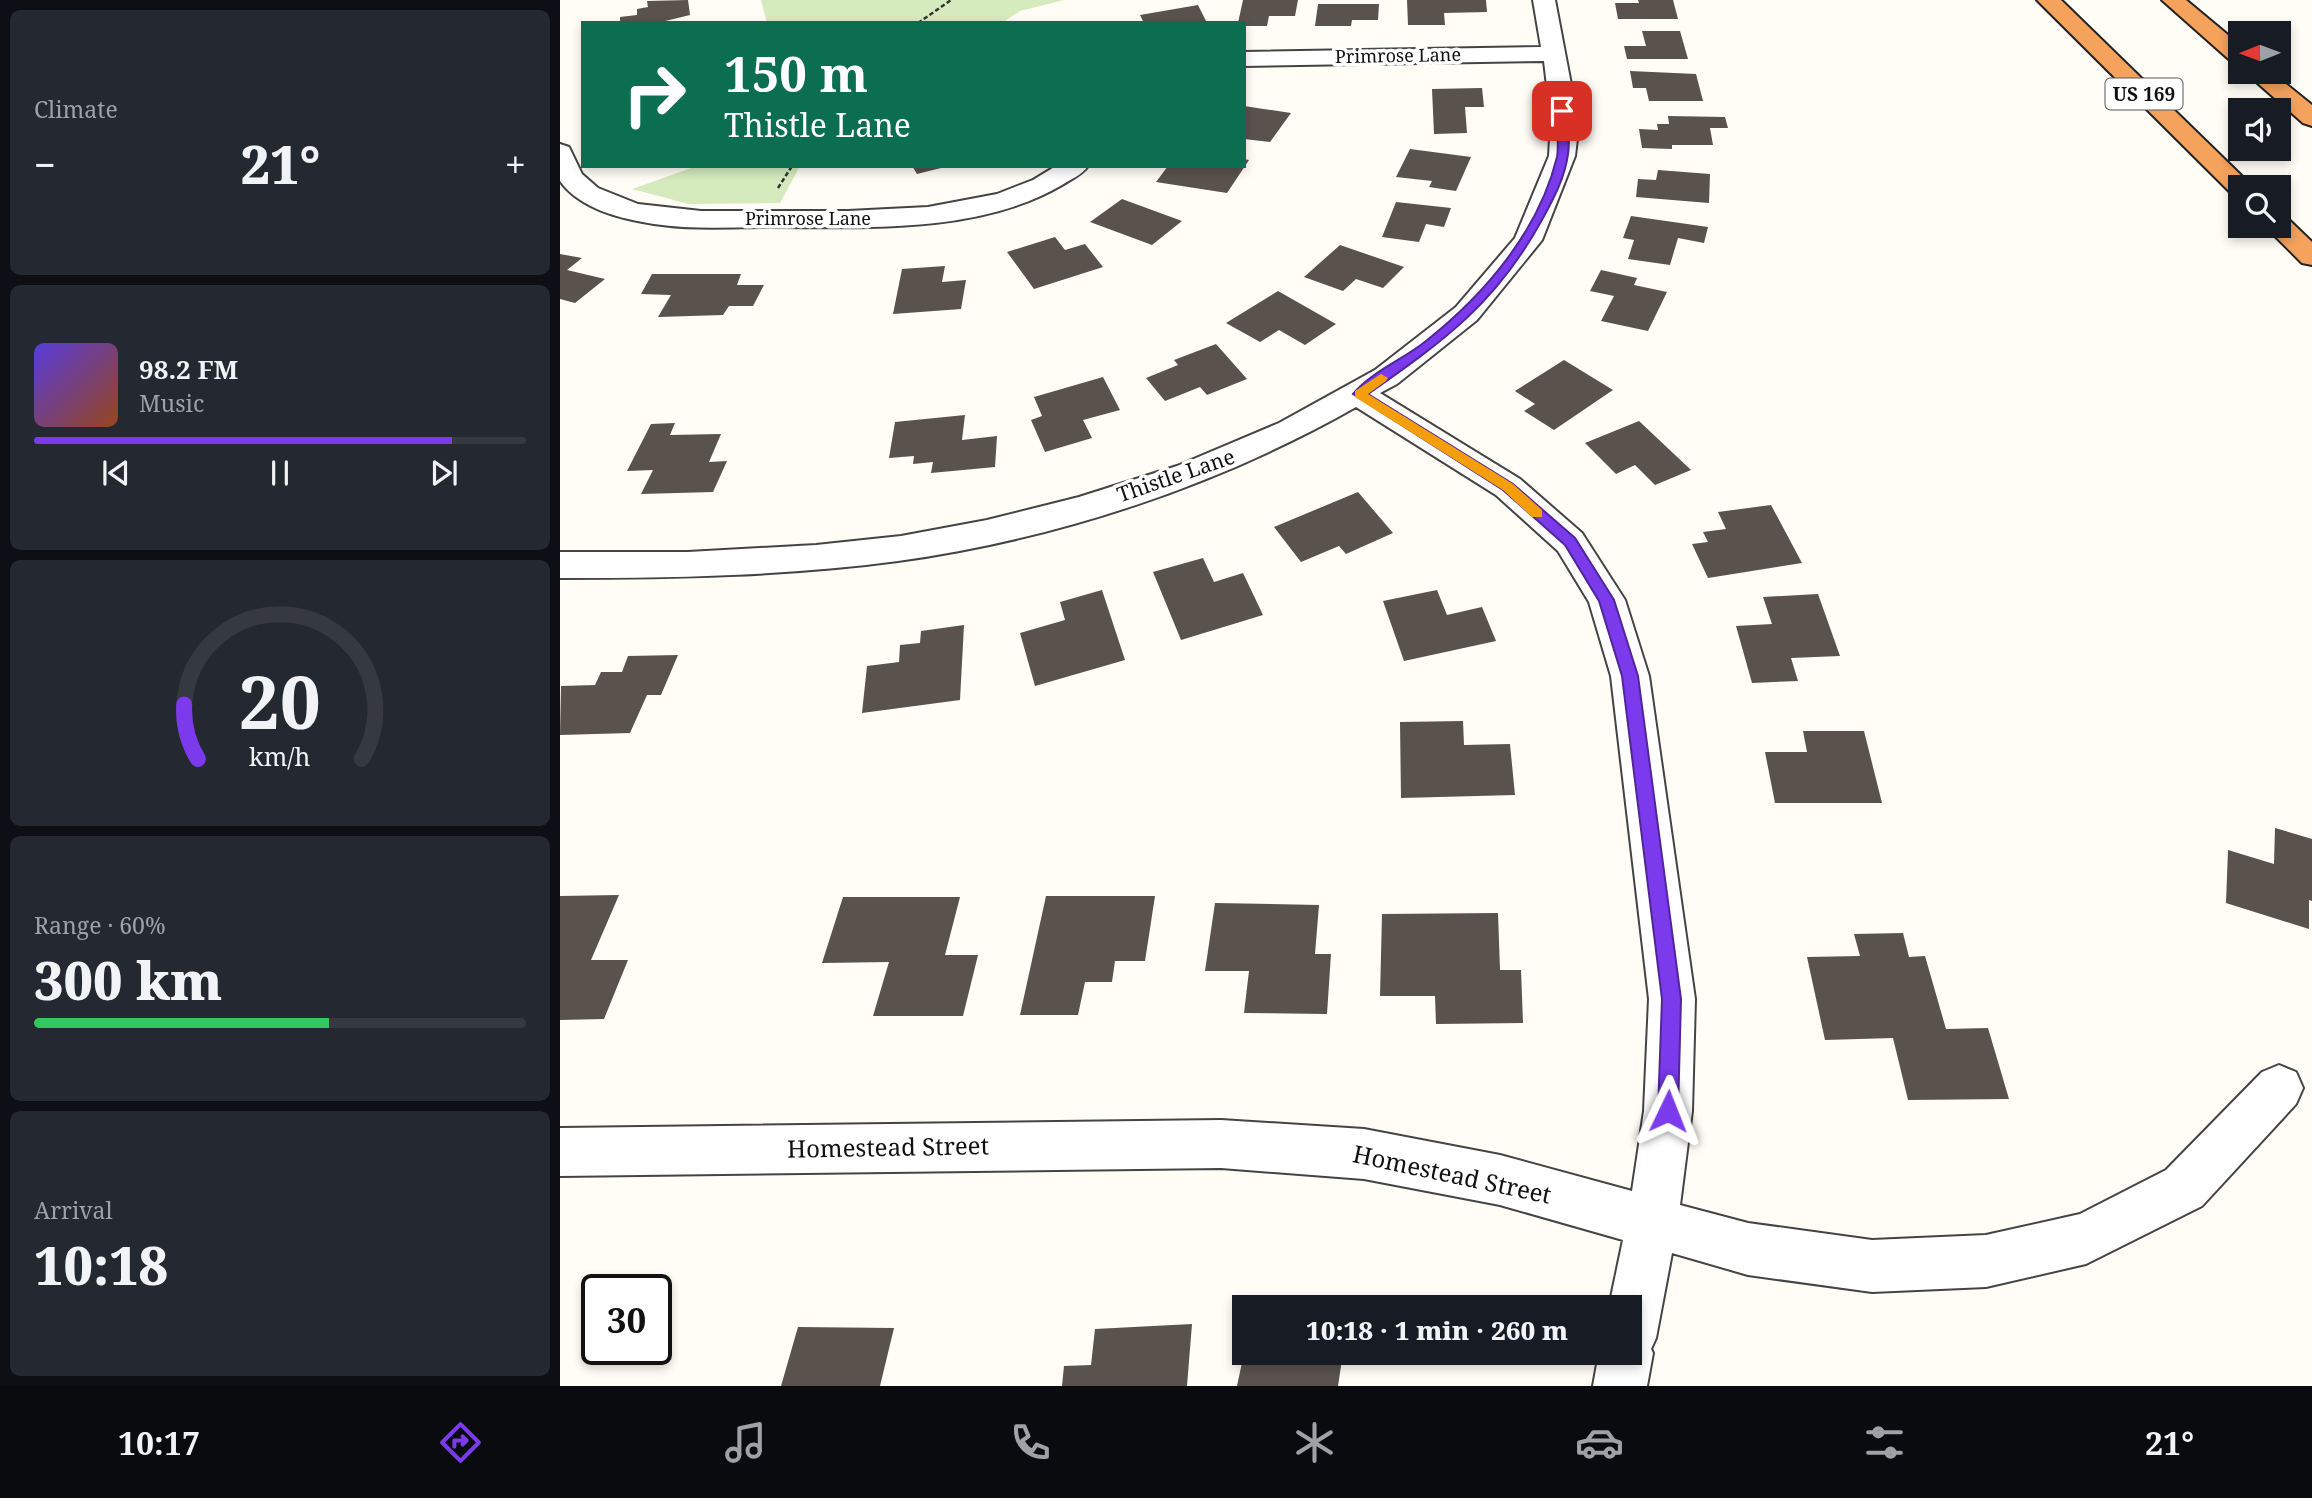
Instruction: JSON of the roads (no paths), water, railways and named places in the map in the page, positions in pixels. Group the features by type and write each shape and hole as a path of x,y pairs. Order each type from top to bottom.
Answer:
{"highway":[{"name":"US 169","path":"2048,0 2228,175"},
{"path":"2173,0 2228,47"},
{"path":"2272,84 2312,118"},
{"path":"2291,237 2312,257"}],"street":[{"name":"Thistle Lane","path":"560,565 672,566 786,561 902,547 1003,528 1176,480 1275,440 1359,394 1430,344 1496,283 1539,218 1553,189 1563,153 1561,96 1544,0"},
{"name":"Primrose Lane","path":"1246,59 1552,54"},
{"name":"Primrose Lane","path":"560,152 567,175 588,194 624,209 652,216 691,219 884,218 956,210 1001,200 1036,188 1071,168"},
{"path":"560,205 588,194"},
{"path":"1359,394 1508,487 1570,542 1607,600 1630,676 1672,999 1668,1111 1652,1224 1638,1295"},
{"name":"Homestead Street","path":"560,1152 1221,1144 1364,1154 1500,1180 1748,1249 1872,1266 1986,1261 2086,1238 2185,1188 2279,1088"},
{"path":"1620,1386 1624,1365"}]}
